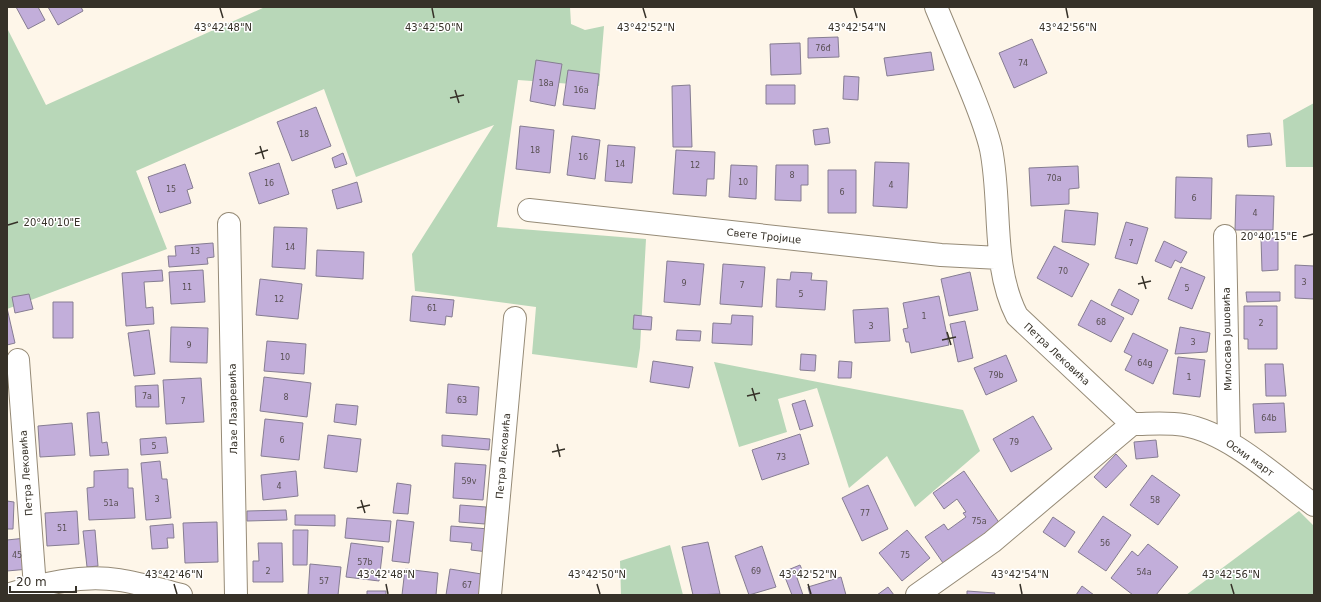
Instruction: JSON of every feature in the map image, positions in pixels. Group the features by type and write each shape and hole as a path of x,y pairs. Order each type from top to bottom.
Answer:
{"street":[{"name":"Петра Лековића","path":"936,7 975,103 990,149 998,205 1000,258 1011,304 1017,316 1132,424"},
{"name":"Свете Тројице","path":"529,210 933,254 1000,258"},
{"name":"Лазе Лазаревића","path":"230,224 236,595"},
{"name":"Милосава Јошовића","path":"1225,236 1228,442"},
{"name":"Петра Лековића","path":"490,595 516,318"},
{"name":"Петра Лековића","path":"18,360 35,587"},
{"name":"Осми март","path":"1132,424 1184,425 1205,431 1228,442 1314,505"},
{"path":"917,595 992,542 1132,424"},
{"path":"7,595 64,580 94,578 119,580 181,595"}],"green space":[{"path":"265,7 570,7 571,24 585,30 604,26 599,86 518,80 497,227 646,239 640,348 637,368 532,354 536,307 415,291 412,254 494,125 356,177 324,89 136,171 167,249 7,309 7,28 46,105"},
{"path":"1314,103 1314,167 1286,167 1283,120"},
{"path":"714,362 963,410 980,451 915,507 887,456 849,488 817,388 778,399 787,432 739,447"},
{"path":"1299,511 1314,526 1314,595 1186,595"},
{"path":"670,545 683,595 621,595 620,561"}],"building":[{"path":"16,7 38,7 45,20 28,29"},
{"path":"48,7 81,7 83,11 58,25"},
{"path":"838,37 839,57 808,58 808,38"},
{"path":"1032,39 1047,73 1014,88 999,53"},
{"path":"800,43 801,74 771,75 770,44"},
{"path":"931,52 934,70 887,76 884,58"},
{"path":"536,60 562,64 555,106 530,101"},
{"path":"568,70 599,74 595,109 563,105"},
{"path":"844,76 859,77 858,100 843,99"},
{"path":"690,85 692,147 673,147 672,86"},
{"path":"766,85 795,85 795,104 766,104"},
{"path":"316,107 331,146 292,161 277,122"},
{"path":"520,126 554,130 550,173 516,169"},
{"path":"828,128 830,143 815,145 813,130"},
{"path":"1270,133 1272,145 1248,147 1247,135"},
{"path":"572,136 600,140 595,179 567,175"},
{"path":"608,145 635,147 632,183 605,181"},
{"path":"676,150 715,152 714,179 707,179 706,196 673,194"},
{"path":"343,153 347,164 335,168 332,158"},
{"path":"875,162 909,163 907,208 873,206"},
{"path":"279,163 289,194 259,204 249,173"},
{"path":"185,164 193,188 187,190 191,203 160,213 148,177"},
{"path":"731,165 757,166 756,199 729,197"},
{"path":"776,165 808,165 808,185 801,185 801,201 775,200"},
{"path":"1078,166 1079,188 1069,189 1069,204 1031,206 1029,168"},
{"path":"828,170 856,170 856,213 828,213"},
{"path":"1176,177 1212,178 1211,219 1175,218"},
{"path":"357,182 362,202 337,209 332,190"},
{"path":"1236,195 1274,196 1273,230 1235,230"},
{"path":"1065,210 1098,213 1095,245 1062,242"},
{"path":"1126,222 1148,228 1137,264 1115,258"},
{"path":"274,227 307,228 305,269 272,267"},
{"path":"1261,238 1278,238 1278,270 1262,271"},
{"path":"1164,241 1187,252 1181,263 1175,260 1171,268 1155,261"},
{"path":"213,243 214,257 207,258 208,264 169,267 168,256 176,256 175,246"},
{"path":"1054,246 1089,264 1072,297 1037,278"},
{"path":"317,250 364,252 363,279 316,276"},
{"path":"667,261 704,264 700,305 664,302"},
{"path":"723,264 765,267 762,307 720,304"},
{"path":"1295,265 1314,266 1314,299 1295,298"},
{"path":"1181,267 1205,277 1192,309 1168,299"},
{"path":"162,270 163,281 144,282 146,308 153,307 154,324 126,326 122,273"},
{"path":"203,270 205,302 171,304 169,272"},
{"path":"791,272 812,273 811,280 827,281 825,310 776,307 777,279 790,280"},
{"path":"970,272 978,310 949,316 941,279"},
{"path":"260,279 302,284 298,319 256,315"},
{"path":"1119,289 1139,300 1132,315 1111,305"},
{"path":"1246,292 1280,292 1280,301 1247,302"},
{"path":"29,294 33,309 15,313 12,297"},
{"path":"412,296 454,300 452,317 446,316 445,325 410,321"},
{"path":"939,296 949,345 911,353 909,342 906,342 903,329 908,328 903,303"},
{"path":"1091,300 1124,318 1111,342 1078,325"},
{"path":"53,302 73,302 73,338 53,338"},
{"path":"1244,306 1277,306 1277,349 1248,349 1248,339 1244,339"},
{"path":"7,308 15,343 7,345"},
{"path":"888,308 890,341 855,343 853,310"},
{"path":"634,315 652,317 651,330 633,329"},
{"path":"732,315 753,316 752,345 712,343 713,323 731,324"},
{"path":"965,321 973,358 958,362 950,324"},
{"path":"171,327 208,328 207,363 170,362"},
{"path":"1180,327 1210,333 1207,352 1175,354"},
{"path":"149,330 155,374 134,376 128,333"},
{"path":"677,330 701,331 700,341 676,340"},
{"path":"1133,333 1168,350 1153,384 1125,370 1132,356 1124,352"},
{"path":"267,341 306,344 304,374 264,371"},
{"path":"801,354 816,355 815,371 800,370"},
{"path":"1006,355 1017,381 986,395 974,368"},
{"path":"1178,357 1205,360 1200,397 1173,394"},
{"path":"653,361 693,367 689,388 650,382"},
{"path":"839,361 852,362 851,378 838,378"},
{"path":"1265,364 1283,364 1286,396 1266,396"},
{"path":"264,377 311,383 307,417 260,411"},
{"path":"201,378 204,422 166,424 163,380"},
{"path":"448,384 479,387 477,415 446,413"},
{"path":"158,385 159,407 136,407 135,386"},
{"path":"805,400 813,426 800,430 792,404"},
{"path":"1284,403 1286,432 1255,433 1253,404"},
{"path":"336,404 358,406 356,425 334,422"},
{"path":"99,412 102,443 107,442 109,455 90,456 87,413"},
{"path":"1033,416 1052,449 1011,472 993,439"},
{"path":"265,419 303,423 299,460 261,456"},
{"path":"72,423 75,455 40,457 38,426"},
{"path":"800,434 809,464 762,480 752,450"},
{"path":"328,435 361,439 357,472 324,468"},
{"path":"442,435 490,439 489,450 442,446"},
{"path":"166,437 168,453 141,455 140,439"},
{"path":"1156,440 1158,457 1136,459 1134,442"},
{"path":"1116,454 1127,466 1106,488 1094,477"},
{"path":"160,461 162,479 167,479 171,518 146,520 141,463"},
{"path":"455,463 486,465 483,500 453,498"},
{"path":"128,469 128,488 133,488 135,518 89,520 87,488 94,487 94,471"},
{"path":"296,471 298,496 263,500 261,475"},
{"path":"964,471 1000,524 943,563 925,537 944,524 948,530 966,517 963,513 966,512 957,499 944,509 933,493"},
{"path":"1152,475 1180,495 1158,525 1130,505"},
{"path":"397,483 411,485 408,514 393,513"},
{"path":"868,485 888,529 862,541 842,498"},
{"path":"7,501 14,502 13,529 7,529"},
{"path":"460,505 486,507 485,524 459,522"},
{"path":"286,510 287,520 247,521 247,511"},
{"path":"77,511 79,544 47,546 45,513"},
{"path":"295,515 335,515 335,526 295,525"},
{"path":"1103,516 1131,535 1106,571 1078,552"},
{"path":"1053,517 1075,532 1065,547 1043,532"},
{"path":"347,518 391,521 389,542 345,538"},
{"path":"397,520 414,522 409,563 392,561"},
{"path":"217,522 218,562 185,563 183,523"},
{"path":"173,524 174,538 167,538 168,548 152,549 150,526"},
{"path":"451,526 489,529 488,552 471,550 472,543 450,541"},
{"path":"95,530 98,566 87,567 83,531"},
{"path":"293,530 308,530 307,565 293,565"},
{"path":"907,530 930,558 902,581 879,553"},
{"path":"26,538 29,569 7,571 7,540"},
{"path":"708,542 720,594 693,595 682,547"},
{"path":"258,543 282,543 283,582 253,582 253,561 259,561"},
{"path":"351,543 383,547 379,581 346,577"},
{"path":"1148,544 1178,567 1156,595 1133,595 1111,578 1132,551 1138,556"},
{"path":"762,546 776,587 749,595 735,556"},
{"path":"310,564 341,567 338,595 308,595"},
{"path":"800,565 803,572 796,575 803,595 792,595 783,572"},
{"path":"405,569 438,573 436,595 402,595"},
{"path":"450,569 488,575 485,595 446,595"},
{"path":"841,577 846,595 810,595 808,587"},
{"path":"1082,586 1094,595 1076,595"},
{"path":"888,587 894,595 877,595"},
{"path":"367,591 386,591 386,595 367,595"},
{"path":"967,591 995,593 994,595 967,595"}]}
